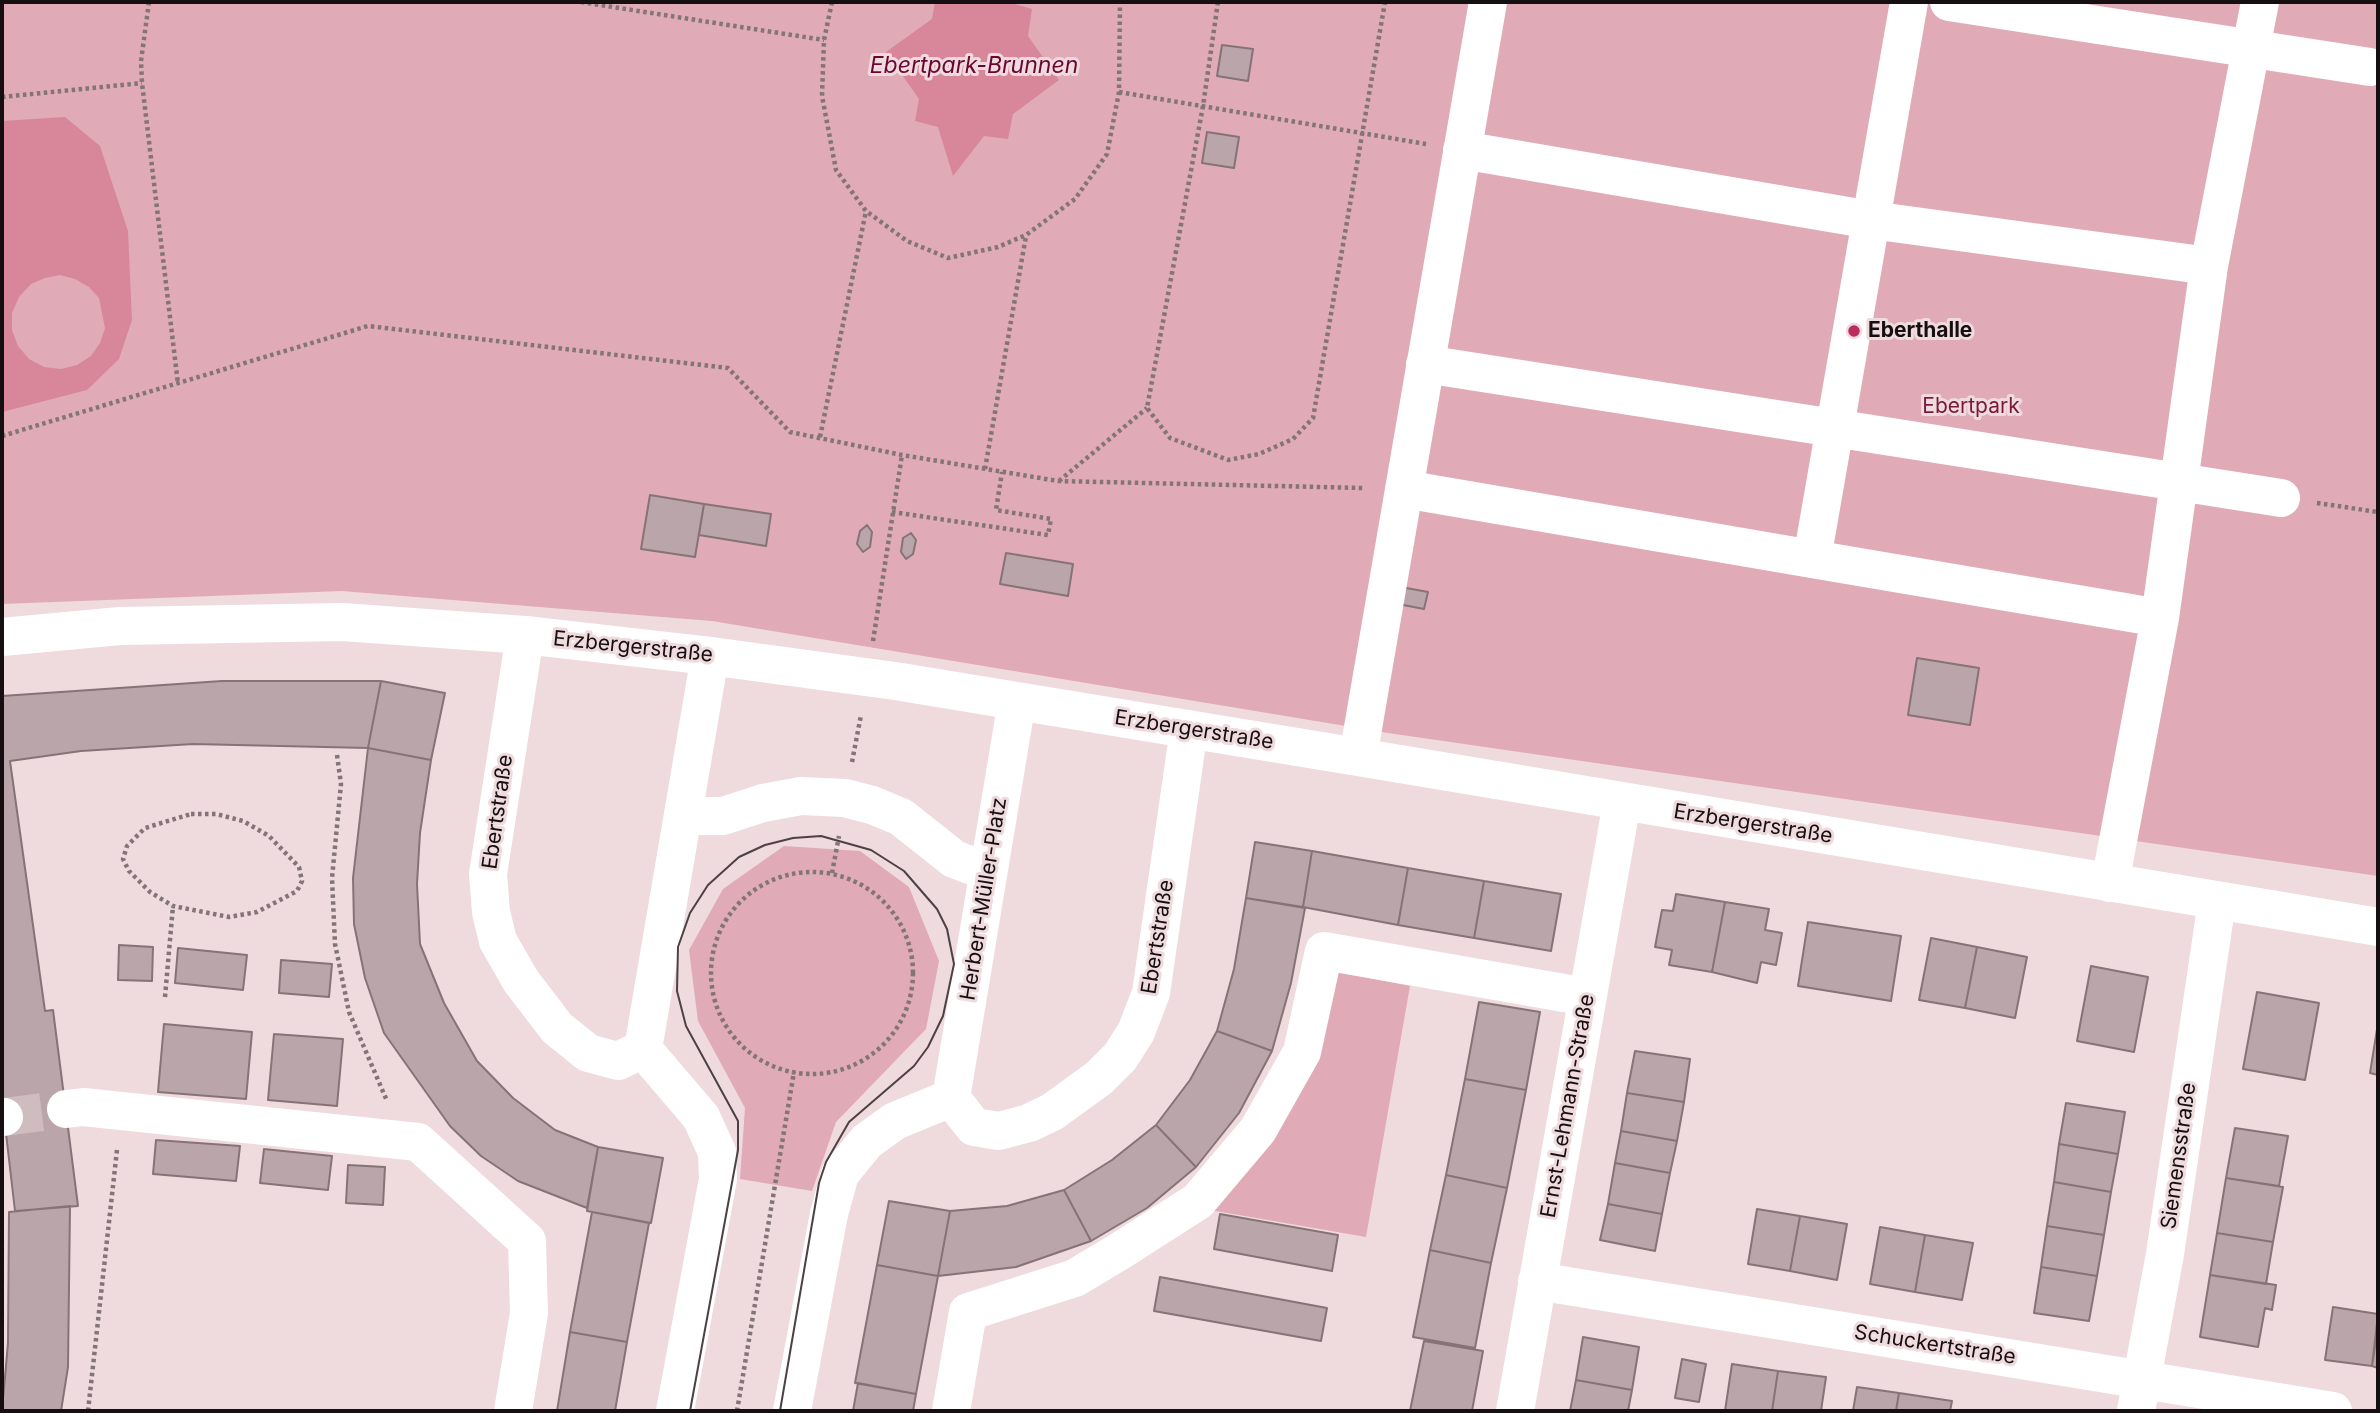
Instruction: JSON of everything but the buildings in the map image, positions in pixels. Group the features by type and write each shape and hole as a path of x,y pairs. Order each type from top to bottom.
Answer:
{"street":[{"path":"1358,757 1488,2"},
{"path":"1812,559 1909,2"},
{"path":"1949,2 2370,67"},
{"path":"2110,883 2160,618 2208,266 2260,2"},
{"path":"1462,150 1871,220 2208,266"},
{"path":"1425,364 2281,498"},
{"path":"1404,489 2160,618"},
{"name":"Erzbergerstraße","path":"2,637 120,626 342,622 525,635 710,656 1017,701 2378,926"},
{"name":"Ebertstraße","path":"525,635 488,874 491,912 498,941 521,981 557,1028 588,1053 618,1061 643,1049"},
{"path":"675,1411 718,1179 717,1152 701,1117 643,1049 685,816 710,656"},
{"name":"Herbert-Müller-Platz","path":"951,1098 1017,701"},
{"name":"Ebertstraße","path":"951,1098 974,1127 999,1131 1052,1112 1076,1097 1121,1057 1136,1032 1152,993 1189,729"},
{"path":"685,816 723,816 763,803 801,796 845,799 872,805 901,817 954,859 988,872"},
{"name":"Ernst-Lehmann-Straße","path":"1516,1411 1622,802"},
{"name":"Siemensstraße","path":"2139,1395 2165,1254 2217,901"},
{"path":"951,1411 968,1311 1075,1278 1132,1244 1198,1201 1258,1130 1302,1052 1324,951 1587,997"},
{"path":"792,1411 829,1214 840,1174 867,1141 895,1121 951,1098"},
{"path":"66,1109 83,1107 418,1142 527,1241 529,1313 513,1411"},
{"name":"Schuckertstraße","path":"1537,1281 2139,1395 2333,1411"}],"path":[{"path":"149,2 141,61 142,83 178,384"},
{"path":"581,2 824,40"},
{"path":"832,2 824,40 822,96 836,170 866,211 906,241 948,258 998,247 1026,235 1075,200 1107,154 1119,92 1120,2"},
{"path":"1058,481 1147,408 1203,106 1218,2"},
{"path":"1147,408 1171,438 1228,460 1259,454 1293,439 1313,418 1385,2"},
{"path":"2,97 142,83"},
{"path":"1119,92 1462,150"},
{"path":"820,438 866,211"},
{"path":"985,469 1026,235"},
{"path":"2,436 368,326 728,368 790,432 902,455 1058,481 1404,489"},
{"path":"867,678 902,455"},
{"path":"892,512 1048,535 1051,519 996,510 1002,472"},
{"path":"2281,498 2378,512"},
{"path":"337,755 341,784 332,878 335,944 349,1012 405,1140"},
{"path":"191,814 216,814 243,821 269,836 299,867 302,881 297,891 257,912 229,917 173,906 150,892 129,871 123,859 127,846 145,828 169,819 191,814"},
{"path":"799,872 832,873 861,883 878,896 904,929 913,959 912,991 901,1021 882,1046 856,1064 825,1073 794,1072 764,1062 733,1034 721,1016 712,986 713,954 723,924 743,899 760,887 799,872"},
{"path":"166,997 173,906"},
{"path":"737,1411 794,1072"},
{"path":"88,1411 122,1111"}],"green space":[{"name":"Ebertpark","path":"2,2 2378,2 2378,876 1388,733 712,621 342,591 2,604"},
{"path":"784,846 860,851 909,887 939,961 926,1029 836,1122 812,1191 740,1179 745,1108 698,1021 689,950 723,889"},
{"path":"1329,970 1410,986 1366,1237 1204,1209"}],"water":[{"name":"Ebertpark-Brunnen","path":"935,2 1008,2 1032,9 1028,36 1059,80 1013,114 1008,139 984,136 953,176 938,127 915,121 919,99 886,52 932,19"},
{"path":"65,117 100,146 128,231 132,320 119,359 87,390 2,412 2,121","holes":["60,275 89,287 99,298 105,328 100,343 91,356 77,365 61,369 44,367 29,359 18,346 12,330 12,313 19,297 31,284"]}],"tunnel":[{"path":"4,1117 66,1109"}],"tram line":[{"path":"690,1411 738,1150 738,1121 686,1026 677,991 678,947 690,913 708,885 739,857 765,845 793,838 821,836 871,850 904,871 937,909 947,929 954,964 943,1016 928,1047 914,1066 849,1122 826,1162 819,1183 780,1411"}],"place":[{"name":"Eberthalle","path":"1854,331"}]}
